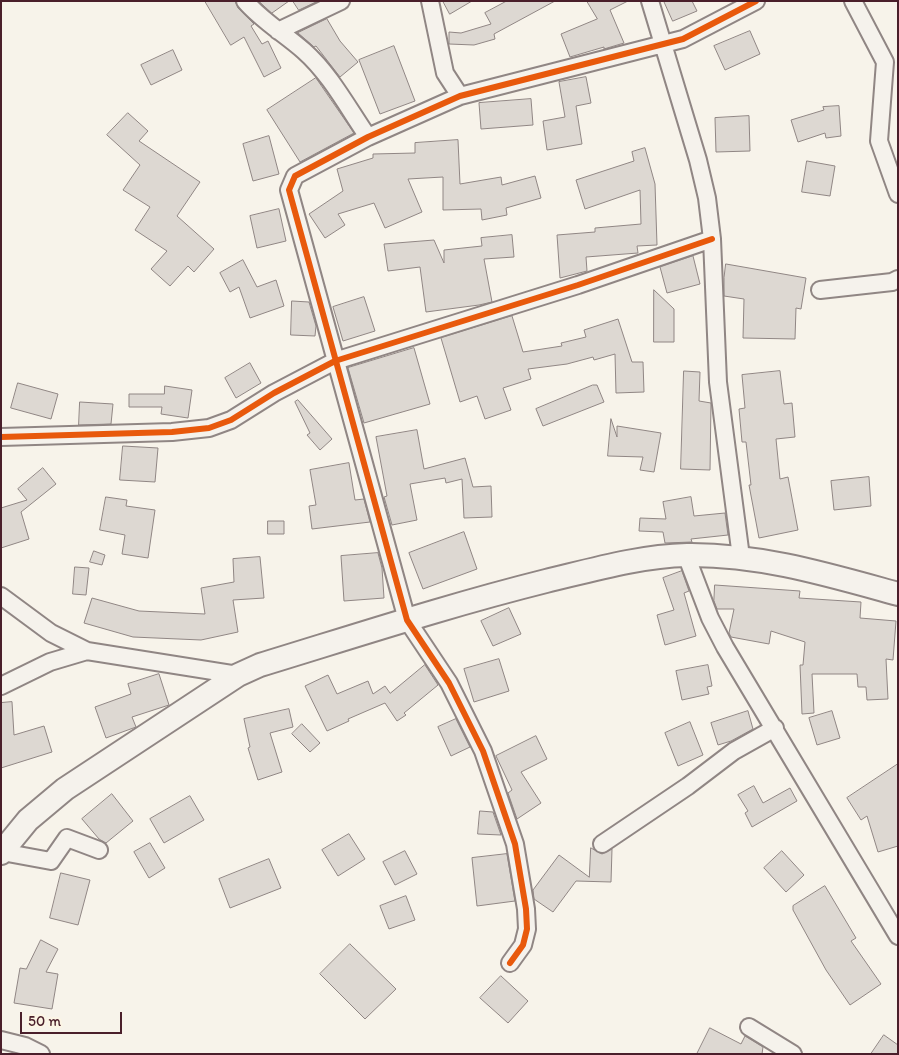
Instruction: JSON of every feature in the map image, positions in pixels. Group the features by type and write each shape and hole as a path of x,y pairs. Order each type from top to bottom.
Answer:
{"main road":[{"path":"2,852 28,820 65,789 238,675 260,665 491,595 589,570 686,555 741,557 802,568 898,594"}],"street":[{"path":"245,1 278,31 304,51 321,70 368,137"},
{"path":"278,31 341,1"},
{"path":"430,1 445,73 460,96"},
{"path":"650,1 698,160 707,198 712,239 718,382 741,557"},
{"path":"510,963 523,944 527,930 526,909 515,844 483,750 450,682 407,620 290,190 295,176 368,137 460,96 625,56 683,39 756,1"},
{"path":"853,1 885,62 880,141 898,194"},
{"path":"1,437 172,432 209,428 231,420 274,393 335,361 578,285 712,239"},
{"path":"820,290 892,282 898,279"},
{"path":"686,555 710,618 898,936"},
{"path":"1,596 51,633 87,651 238,675"},
{"path":"1,686 50,662 87,651"},
{"path":"602,844 688,786 734,751 775,728"},
{"path":"2,852 51,861 67,838 99,850"},
{"path":"749,1027 793,1054"},
{"path":"1,1040 25,1046 41,1054"}],"building":[{"path":"205,1 235,1 238,8 254,24 251,26 262,44 268,41 281,68 264,77 244,37 231,45"},
{"path":"259,1 289,1 272,13"},
{"path":"293,1 316,1 316,2 299,10"},
{"path":"443,1 472,1 450,14"},
{"path":"507,1 555,1 494,34 495,39 474,45 449,44 449,32 461,33 491,24 485,13"},
{"path":"587,1 628,1 610,10 624,43 570,57 561,34 597,19"},
{"path":"664,1 692,1 697,11 673,21"},
{"path":"327,19 340,41 358,62 340,77 316,46 314,47 298,33"},
{"path":"750,31 760,54 725,70 714,46"},
{"path":"394,46 415,101 380,114 359,60"},
{"path":"173,50 182,70 151,85 141,65"},
{"path":"586,77 591,103 576,106 582,144 547,150 543,121 565,117 559,82"},
{"path":"316,78 354,133 300,162 267,110"},
{"path":"531,99 533,125 481,129 479,103"},
{"path":"839,106 841,136 826,138 825,133 798,142 791,120 824,110 823,107"},
{"path":"128,113 148,131 139,141 200,182 177,216 214,249 194,272 188,266 170,286 151,269 167,251 135,230 150,207 123,190 140,165 107,135"},
{"path":"749,116 750,151 716,152 715,118"},
{"path":"269,136 279,174 253,181 243,144"},
{"path":"458,140 460,184 501,177 502,185 535,176 541,198 506,208 507,215 482,220 481,209 443,210 443,177 408,179 422,212 385,228 374,203 338,214 345,225 325,238 309,214 343,191 337,169 373,158 373,154 415,153 415,143"},
{"path":"645,148 655,184 657,245 637,246 638,253 586,257 587,271 560,278 557,235 595,232 595,228 641,224 640,190 585,209 576,180 634,161 632,152"},
{"path":"807,161 835,166 830,196 802,192"},
{"path":"279,209 286,241 257,248 250,216"},
{"path":"512,235 514,257 484,259 492,302 426,312 420,267 388,271 384,244 434,240 444,263 444,250 482,246 481,238"},
{"path":"693,256 700,284 667,293 660,267"},
{"path":"243,260 257,287 276,280 284,306 250,318 239,287 230,292 220,273"},
{"path":"726,264 806,278 801,309 796,308 795,339 743,338 744,299 724,296"},
{"path":"654,290 674,309 674,342 654,342"},
{"path":"364,297 375,331 343,341 333,307"},
{"path":"292,301 309,302 316,326 315,336 291,335"},
{"path":"512,316 523,352 562,346 561,343 586,337 584,330 618,319 632,362 643,362 644,392 616,393 615,354 594,360 593,357 567,364 528,369 531,379 503,388 511,410 485,419 477,396 460,402 441,338"},
{"path":"414,348 430,404 364,423 348,368"},
{"path":"250,363 261,383 236,398 225,378"},
{"path":"684,371 700,372 699,401 711,403 710,470 681,469"},
{"path":"780,371 784,404 792,403 795,437 776,439 780,479 788,477 798,530 759,538 749,485 751,485 746,442 742,442 739,409 745,408 742,375"},
{"path":"18,383 58,394 51,419 11,408"},
{"path":"597,385 604,402 543,426 536,409"},
{"path":"165,386 192,390 188,418 161,414 162,407 129,407 129,394 164,394"},
{"path":"298,400 332,439 320,450 307,435 310,433 295,402"},
{"path":"80,402 113,404 111,424 79,425"},
{"path":"611,419 617,437 617,426 661,433 654,472 640,470 643,457 608,456"},
{"path":"417,430 424,469 465,458 473,487 491,486 492,517 464,518 462,479 446,483 445,478 410,484 417,520 392,525 384,497 387,496 376,437"},
{"path":"123,446 158,448 155,482 120,480"},
{"path":"349,463 355,500 364,499 370,522 312,529 309,506 316,505 310,470"},
{"path":"43,468 56,484 21,512 29,539 1,548 1,508 27,500 18,489"},
{"path":"869,477 871,506 834,510 831,481"},
{"path":"106,497 127,500 126,506 155,510 148,558 122,554 125,535 100,530"},
{"path":"691,497 694,516 725,513 728,535 691,539 692,542 665,543 663,532 639,531 640,518 666,519 663,502"},
{"path":"268,521 284,521 284,534 268,534"},
{"path":"464,532 477,569 423,589 409,553"},
{"path":"94,551 105,555 102,565 90,562"},
{"path":"378,553 382,568 384,598 344,601 341,556"},
{"path":"260,557 264,598 233,600 238,632 201,640 133,637 84,623 92,598 139,611 205,614 201,588 234,582 233,559"},
{"path":"75,567 89,568 86,595 73,594"},
{"path":"682,571 689,591 684,593 696,636 665,645 657,615 674,610 663,578"},
{"path":"715,585 800,591 799,598 861,602 860,618 896,621 893,660 886,659 888,699 867,700 866,687 858,687 857,674 812,674 814,713 802,714 800,665 803,665 805,642 771,631 769,644 731,637 729,633 734,609 717,609 714,601"},
{"path":"509,608 521,634 493,646 481,621"},
{"path":"499,659 509,691 474,702 464,669"},
{"path":"425,665 438,685 397,721 385,703 348,719 349,721 327,731 305,686 328,675 337,694 368,681 373,694 385,686 390,693"},
{"path":"708,665 712,686 707,687 709,694 682,700 676,671"},
{"path":"159,674 169,705 132,717 136,727 106,738 95,707 131,694 128,684"},
{"path":"12,702 14,735 44,726 52,752 1,768 1,703"},
{"path":"289,709 293,727 270,733 282,772 258,780 248,748 250,747 244,719"},
{"path":"748,711 753,729 731,741 718,745 711,723"},
{"path":"832,711 840,738 817,745 809,718"},
{"path":"456,719 470,747 451,756 438,727"},
{"path":"690,722 703,755 678,766 665,733"},
{"path":"302,724 320,743 310,752 292,734"},
{"path":"536,736 547,759 521,772 541,803 517,819 508,793 512,790 496,756"},
{"path":"898,764 898,846 878,852 867,816 861,820 847,798"},
{"path":"754,786 763,803 790,788 797,801 752,827 745,813 748,811 738,795"},
{"path":"112,794 133,821 106,843 99,839 82,819"},
{"path":"190,796 204,820 164,843 150,819"},
{"path":"480,811 493,812 501,835 478,834"},
{"path":"349,834 365,859 338,876 322,850"},
{"path":"150,843 165,868 149,878 134,852"},
{"path":"591,848 602,854 612,849 611,882 576,881 553,912 534,899 533,890 559,855 589,877"},
{"path":"405,851 417,874 395,885 383,862"},
{"path":"782,851 804,875 786,892 764,868"},
{"path":"507,854 515,901 477,906 472,858"},
{"path":"269,859 281,888 230,908 219,879"},
{"path":"61,873 90,880 78,925 50,918"},
{"path":"825,886 856,938 851,941 881,984 850,1005 826,970 793,910 793,906"},
{"path":"406,896 415,920 389,929 380,906"},
{"path":"41,940 58,949 46,972 58,974 52,1009 14,1003 20,968 26,969"},
{"path":"350,944 396,989 365,1019 320,974"},
{"path":"501,976 528,1001 508,1023 480,998"},
{"path":"710,1028 741,1044 745,1036 763,1047 762,1054 697,1054"},
{"path":"884,1035 898,1045 898,1054 871,1054"}],"cycle path":[{"path":"510,963 523,945 527,929 526,909 515,844 483,751 449,683 407,620 289,190 295,176 368,137 460,96 683,39 756,1"},
{"path":"1,437 172,432 209,428 231,420 274,393 335,361 578,285 712,239"}]}
